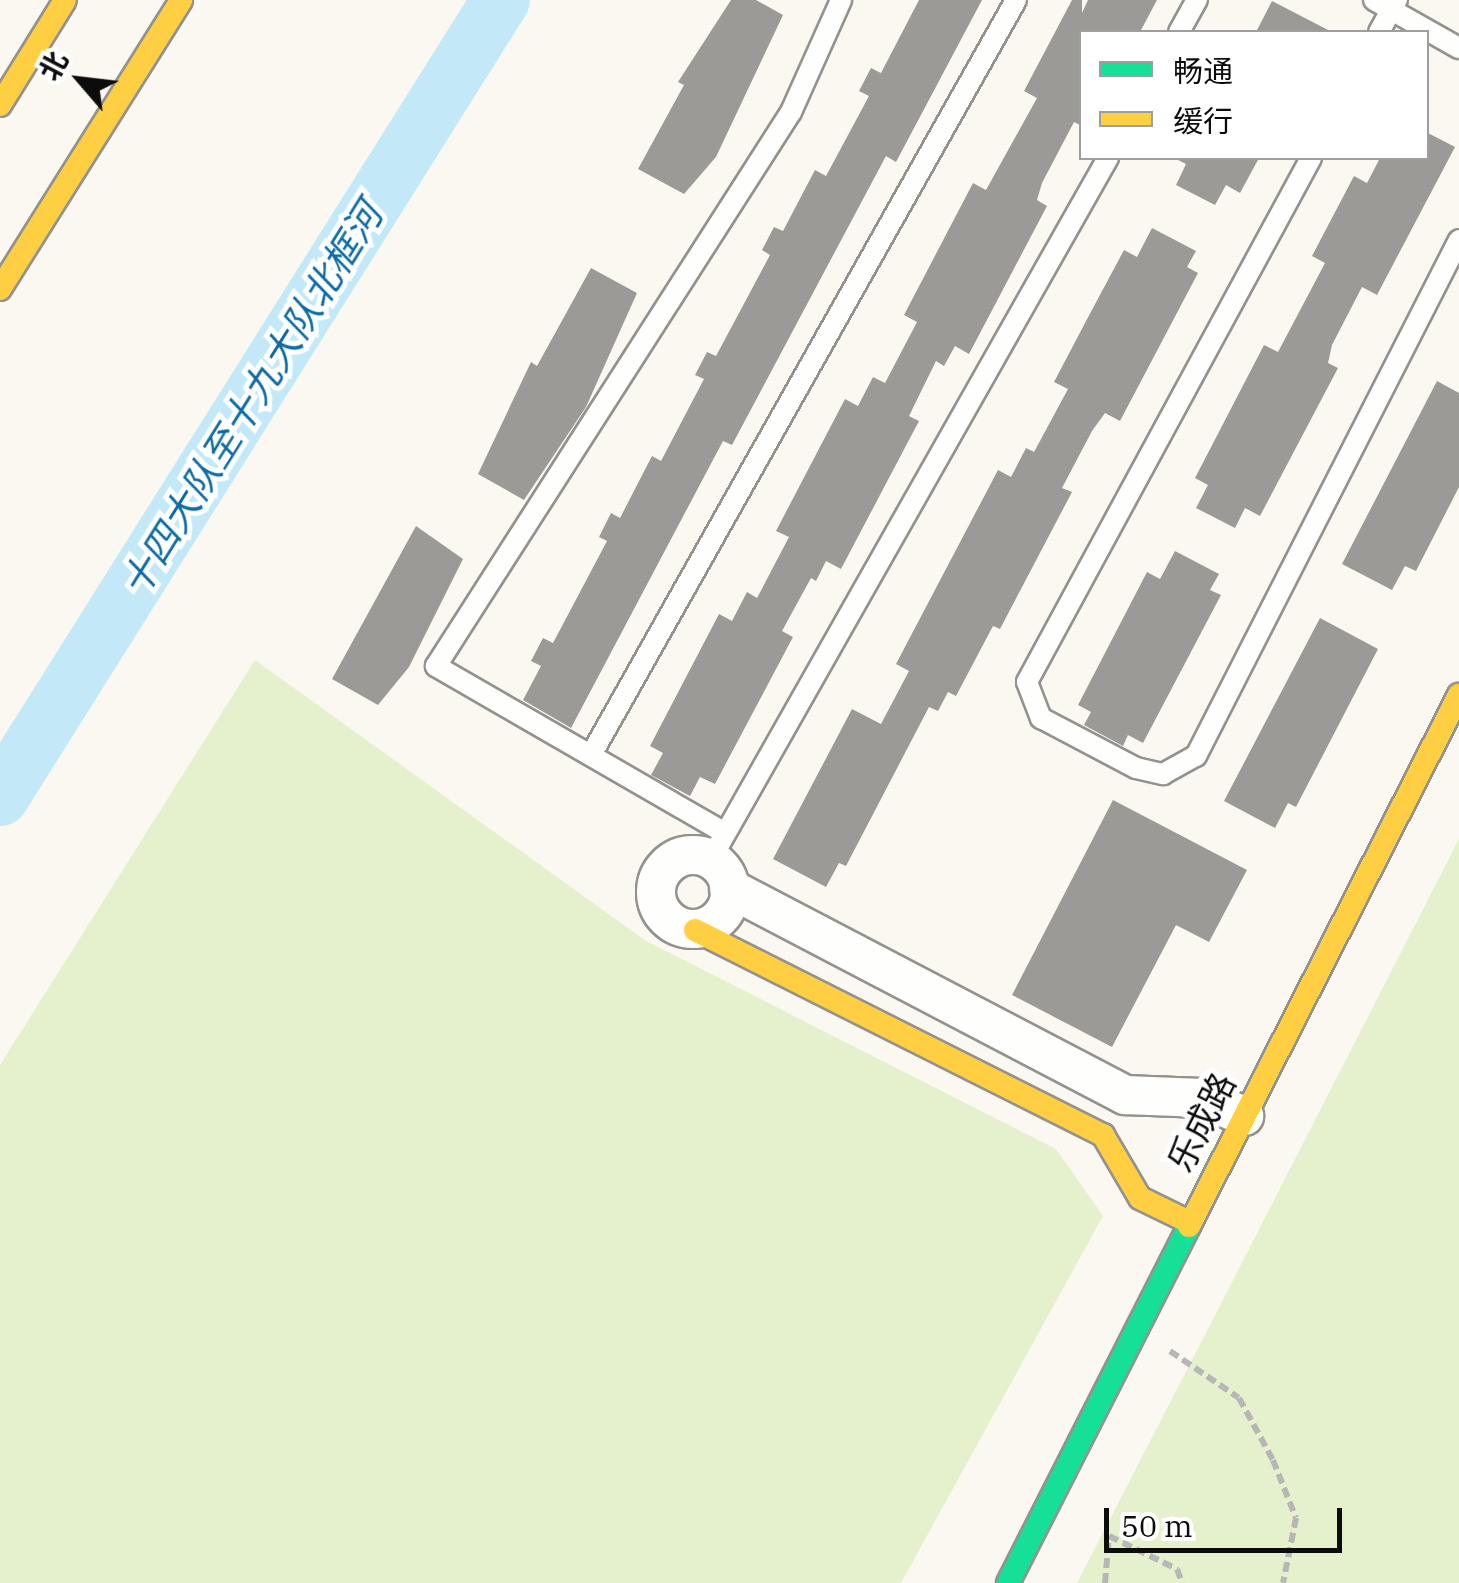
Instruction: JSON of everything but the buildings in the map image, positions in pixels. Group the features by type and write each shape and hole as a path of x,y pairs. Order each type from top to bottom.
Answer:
{"street":[{"path":"0,105 66,0"},
{"path":"0,289 181,0"},
{"name":"乐成路","path":"1008,1583 1459,695"},
{"path":"1189,1222 1140,1198 1104,1136 663,914 658,879 674,860 722,860 1126,1095 1202,1098 1244,1116"},
{"path":"695,930 725,911 722,860"}],"lane":[{"path":"841,0 791,112 436,666 592,755 722,860 1107,160"},
{"path":"592,755 1016,0"},
{"path":"1180,30 1197,0"},
{"path":"1380,30 1388,3 1459,48"},
{"path":"1311,160 1027,682 1041,718 1136,768 1163,774 1196,756 1459,240"}],"path":[{"path":"1133,1332 1239,1398 1296,1518 1283,1583"},
{"path":"1105,1583 1110,1536 1178,1569 1182,1583"}],"green space":[{"path":"255,660 646,941 1056,1149 1103,1216 901,1583 0,1583 0,1065"},
{"path":"1459,839 1459,1583 1077,1583 1207,1331"}],"waterway":[{"name":"十四大队至十九大队北框河","path":"0,797 501,0"}],"traffic: fast":[{"path":"1008,1583 1189,1226"}],"traffic: slow":[{"path":"0,105 65,0"},
{"path":"0,289 181,0"},
{"path":"1189,1226 1459,695"},
{"path":"695,930 1103,1135 1140,1198 1189,1222"}]}
